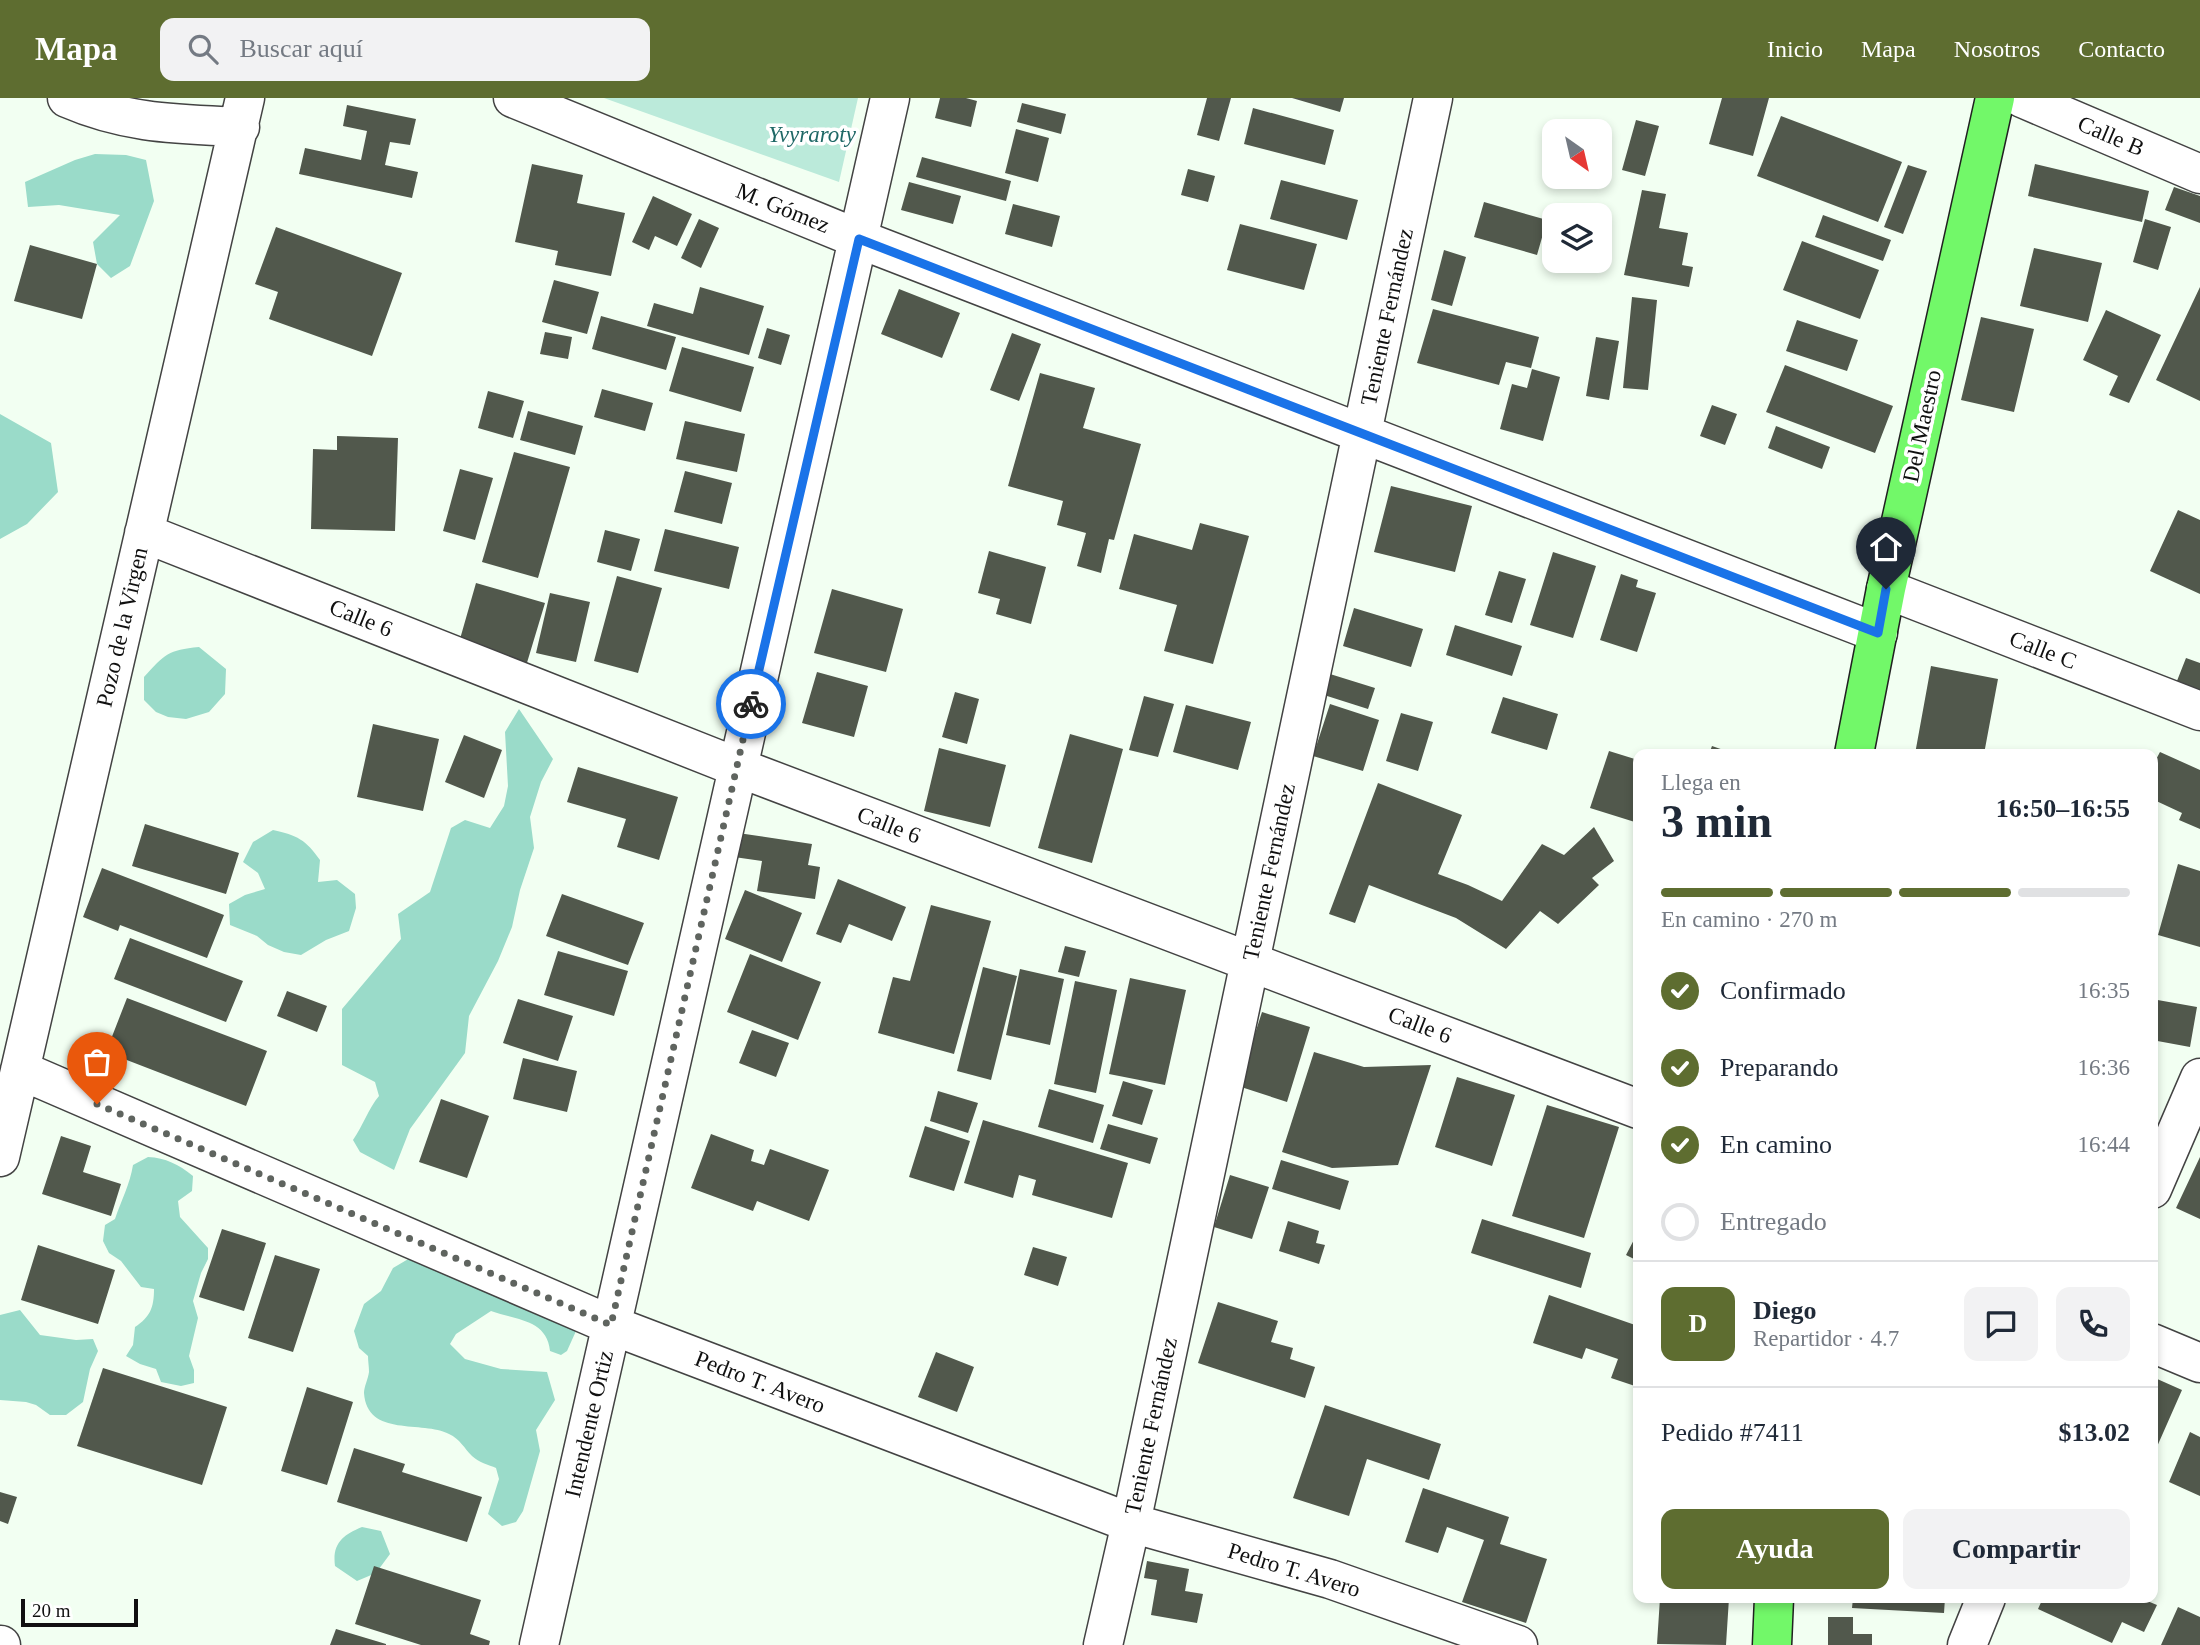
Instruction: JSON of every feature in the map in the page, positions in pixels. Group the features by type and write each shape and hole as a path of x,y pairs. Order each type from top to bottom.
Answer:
{"main road":[{"name":"Del Maestro","path":"1855,749 1886,589 1995,98"},
{"path":"1772,1645 1773,1603"}],"street":[{"path":"68,98 118,117 155,123 242,113"},
{"name":"M. Gómez","path":"513,98 859,239 1878,633"},
{"name":"Intendente Ortiz","path":"539,1645 890,98"},
{"name":"Teniente Fernández","path":"1103,1645 1433,98"},
{"name":"Calle B","path":"2022,98 2200,174"},
{"name":"Pozo de la Virgen","path":"0,1157 242,113"},
{"name":"Calle 6","path":"144,533 737,767 1633,1107"},
{"name":"Calle C","path":"1886,589 2200,712"},
{"name":"Pedro T. Avero","path":"20,1070 611,1325 1131,1523 1331,1579 1518,1645"},
{"path":"2158,1175 2200,1078"},
{"path":"2158,1346 2200,1363"},
{"path":"1967,1645 1984,1603"}],"green space":[{"name":"Yvyraroty","path":"604,98 858,98 839,182"}],"shaded area":[{"path":"95,154 126,155 146,160 154,201 130,266 111,278 97,264 93,242 120,215 59,205 28,207 25,182"},
{"path":"0,414 51,443 58,492 27,524 0,539"},
{"path":"199,647 226,669 225,694 209,712 186,719 168,717 156,712 144,700 144,677 168,654"},
{"path":"519,709 553,759 541,782 530,817 534,848 520,890 512,927 498,961 469,1016 465,1053 410,1129 394,1170 360,1152 353,1140 379,1096 375,1082 342,1065 342,1009 401,939 398,914 430,892 451,828 465,820 490,828 504,806 508,786 505,732"},
{"path":"273,830 295,836 310,848 320,860 318,882 337,880 355,894 356,908 349,931 326,940 301,955 284,952 268,945 257,936 230,925 229,904 245,895 265,889 258,873 243,862 253,842"},
{"path":"148,1157 172,1162 193,1176 192,1191 178,1201 180,1217 208,1248 208,1259 193,1301 198,1318 189,1356 194,1370 194,1383 181,1386 161,1382 156,1369 126,1356 133,1345 135,1327 150,1311 154,1289 141,1287 121,1261 109,1253 103,1241 105,1225 115,1219 133,1165"},
{"path":"410,1258 573,1322 576,1331 567,1351 561,1355 550,1351 548,1340 536,1327 491,1311 456,1334 450,1344 465,1359 501,1369 547,1372 555,1400 536,1430 540,1451 523,1511 516,1522 502,1526 488,1514 499,1479 496,1468 474,1458 449,1434 385,1422 367,1407 364,1393 369,1372 368,1356 359,1348 354,1331 364,1304 381,1291 393,1268"},
{"path":"20,1310 40,1335 76,1340 93,1339 98,1351 90,1369 83,1402 66,1415 50,1415 36,1405 26,1402 0,1400 0,1315"},
{"path":"362,1527 381,1531 390,1554 376,1573 357,1581 335,1566 335,1551 340,1541 349,1533"}],"building":[{"path":"940,98 966,98 977,101 971,127 935,118"},
{"path":"1207,98 1231,98 1219,141 1197,135"},
{"path":"1292,98 1344,98 1340,112"},
{"path":"1722,98 1769,98 1753,156 1709,144"},
{"path":"1022,103 1066,114 1061,134 1017,122"},
{"path":"347,105 416,119 410,145 390,142 385,165 418,172 412,198 299,174 305,148 361,160 367,131 343,126"},
{"path":"1253,108 1334,130 1325,165 1244,144"},
{"path":"1781,116 1902,162 1878,222 1757,176"},
{"path":"1636,120 1659,126 1645,176 1622,170"},
{"path":"1016,129 1049,138 1038,182 1005,173"},
{"path":"922,157 1011,181 1006,201 916,177"},
{"path":"532,164 583,175 577,203 625,213 611,276 555,265 558,251 515,242"},
{"path":"2035,164 2149,191 2142,222 2028,196"},
{"path":"1908,165 1927,171 1903,234 1884,227"},
{"path":"1188,169 1215,176 1208,202 1181,195"},
{"path":"1281,180 1358,200 1347,240 1270,219"},
{"path":"909,182 961,196 953,224 901,210"},
{"path":"2174,187 2200,196 2200,223 2165,210"},
{"path":"1642,190 1666,194 1659,228 1688,233 1682,265 1693,267 1689,287 1624,275"},
{"path":"653,196 692,214 677,246 655,236 649,250 632,242"},
{"path":"1484,202 1542,219 1542,238 1537,255 1474,237"},
{"path":"1013,204 1060,216 1052,247 1005,234"},
{"path":"1823,215 1891,240 1883,261 1815,237"},
{"path":"699,219 719,228 701,268 681,258"},
{"path":"2145,219 2171,227 2158,270 2133,262"},
{"path":"1240,224 1317,244 1304,290 1227,270"},
{"path":"276,227 402,273 372,356 269,319 278,292 255,284"},
{"path":"1802,241 1879,270 1860,319 1783,290"},
{"path":"30,245 97,264 82,319 14,301"},
{"path":"2034,248 2102,263 2088,322 2020,306"},
{"path":"1444,250 1466,257 1452,306 1431,300"},
{"path":"554,280 599,292 587,334 542,322"},
{"path":"700,287 764,306 749,355 647,326 654,303 693,314"},
{"path":"2200,287 2200,401 2156,380"},
{"path":"899,289 960,313 942,358 881,334"},
{"path":"1632,297 1657,300 1648,390 1623,388"},
{"path":"1433,309 1539,337 1531,368 1506,362 1499,385 1417,363"},
{"path":"2106,310 2161,335 2129,403 2109,395 2118,376 2083,360"},
{"path":"601,316 676,337 666,370 592,349"},
{"path":"1981,317 2034,329 2014,412 1961,400"},
{"path":"1797,320 1858,340 1847,371 1786,351"},
{"path":"767,328 790,335 781,365 758,358"},
{"path":"545,332 572,337 568,359 540,354"},
{"path":"1012,333 1041,344 1019,401 990,390"},
{"path":"1596,337 1619,341 1609,400 1586,396"},
{"path":"682,347 754,367 741,412 669,391"},
{"path":"1785,365 1893,406 1875,453 1766,412"},
{"path":"1532,369 1560,377 1543,441 1500,429 1512,384 1527,388"},
{"path":"1040,373 1095,388 1083,428 1141,444 1114,540 1109,539 1101,573 1077,566 1086,533 1057,525 1063,501 1008,486"},
{"path":"602,389 653,403 645,431 594,417"},
{"path":"488,391 524,401 513,438 478,428"},
{"path":"1712,405 1737,414 1725,445 1700,436"},
{"path":"528,411 583,426 575,455 520,440"},
{"path":"685,421 745,434 737,472 676,459"},
{"path":"1776,426 1830,447 1822,469 1768,448"},
{"path":"337,436 398,438 395,531 311,529 313,449 337,450"},
{"path":"514,452 570,467 538,578 482,562"},
{"path":"460,469 493,478 475,540 443,531"},
{"path":"685,471 732,483 722,524 674,512"},
{"path":"1391,486 1472,506 1455,572 1374,552"},
{"path":"2178,510 2200,520 2200,594 2150,571"},
{"path":"1200,523 1249,536 1213,664 1164,651 1177,605 1119,589 1134,534 1192,550"},
{"path":"665,529 739,547 729,589 654,571"},
{"path":"605,530 640,539 631,571 597,562"},
{"path":"989,551 1046,567 1031,624 996,614 1000,599 978,593"},
{"path":"1553,552 1596,566 1573,638 1530,625"},
{"path":"1499,571 1526,579 1512,623 1485,615"},
{"path":"1621,574 1638,580 1636,587 1656,593 1637,652 1600,640"},
{"path":"617,576 662,588 638,673 594,661"},
{"path":"476,583 545,603 526,666 458,646"},
{"path":"832,589 903,609 886,672 814,653"},
{"path":"550,593 590,602 576,662 536,653"},
{"path":"1354,608 1423,629 1411,667 1343,646"},
{"path":"1455,625 1522,646 1512,676 1446,655"},
{"path":"2186,658 2200,663 2200,701 2173,691"},
{"path":"1931,666 1998,679 1985,749 1916,749"},
{"path":"817,672 868,686 854,737 802,723"},
{"path":"1330,674 1375,688 1368,709 1324,695"},
{"path":"955,692 979,699 967,744 942,737"},
{"path":"1144,696 1174,704 1158,757 1129,750"},
{"path":"1503,697 1558,714 1547,750 1491,733"},
{"path":"1330,704 1379,720 1363,771 1313,756"},
{"path":"1186,705 1251,722 1238,770 1173,752"},
{"path":"1401,713 1433,722 1418,771 1386,761"},
{"path":"373,724 439,739 423,811 357,797"},
{"path":"1070,734 1123,749 1092,863 1038,848"},
{"path":"464,735 502,750 484,798 445,782"},
{"path":"939,748 1006,765 990,827 924,811"},
{"path":"1609,751 1633,758 1633,821 1590,808"},
{"path":"2160,752 2200,770 2200,829 2179,820 2182,813 2158,802"},
{"path":"578,767 678,797 659,860 617,847 626,819 567,802"},
{"path":"1378,783 1462,815 1438,874 1502,901 1542,844 1564,855 1594,827 1614,861 1592,878 1599,885 1558,924 1540,911 1506,949 1456,918 1369,885 1355,923 1329,914"},
{"path":"145,824 239,853 226,894 132,866"},
{"path":"738,833 812,844 808,865 820,867 815,899 757,891 762,861 734,857"},
{"path":"2178,864 2200,871 2200,947 2158,935"},
{"path":"102,868 224,915 207,958 120,925 118,931 83,917"},
{"path":"838,879 906,907 892,941 849,924 841,943 816,934"},
{"path":"745,890 802,913 782,962 725,939"},
{"path":"562,894 644,923 628,965 546,936"},
{"path":"931,905 991,921 954,1054 878,1033 893,977 910,981"},
{"path":"130,938 243,981 226,1022 114,979"},
{"path":"1065,946 1086,951 1079,977 1058,972"},
{"path":"558,951 628,971 614,1016 544,995"},
{"path":"750,954 821,982 798,1040 727,1012"},
{"path":"983,967 1017,976 991,1080 957,1071"},
{"path":"1020,969 1064,979 1050,1045 1006,1035"},
{"path":"1130,978 1186,990 1165,1085 1109,1074"},
{"path":"1075,981 1117,990 1096,1093 1054,1084"},
{"path":"287,991 327,1006 317,1032 277,1016"},
{"path":"127,998 267,1051 246,1106 106,1052"},
{"path":"518,999 573,1016 558,1061 503,1043"},
{"path":"2158,1000 2197,1007 2190,1047 2158,1041"},
{"path":"1262,1012 1310,1027 1287,1102 1238,1086"},
{"path":"752,1030 789,1043 776,1077 739,1063"},
{"path":"1314,1052 1364,1067 1431,1065 1398,1165 1332,1168 1282,1152"},
{"path":"523,1058 577,1071 567,1112 513,1099"},
{"path":"1457,1077 1515,1095 1492,1166 1435,1147"},
{"path":"1123,1081 1153,1090 1142,1125 1112,1116"},
{"path":"1049,1089 1104,1105 1093,1143 1038,1127"},
{"path":"938,1091 978,1103 968,1133 930,1121"},
{"path":"441,1099 489,1116 467,1178 419,1162"},
{"path":"1547,1105 1619,1127 1584,1238 1512,1216"},
{"path":"983,1120 1128,1163 1112,1218 1032,1195 1036,1180 1019,1175 1013,1198 964,1183"},
{"path":"1108,1124 1158,1138 1150,1164 1100,1149"},
{"path":"925,1126 970,1141 954,1191 909,1177"},
{"path":"711,1134 754,1150 751,1161 764,1165 770,1149 829,1170 809,1221 757,1201 753,1211 691,1188"},
{"path":"61,1136 91,1146 83,1172 121,1184 111,1216 42,1194"},
{"path":"2200,1157 2200,1219 2176,1208"},
{"path":"1281,1160 1349,1181 1340,1210 1272,1189"},
{"path":"1230,1175 1269,1187 1252,1239 1214,1227"},
{"path":"1482,1219 1591,1253 1581,1288 1471,1253"},
{"path":"1288,1221 1319,1231 1316,1243 1325,1245 1319,1264 1279,1251"},
{"path":"222,1229 266,1243 244,1311 199,1297"},
{"path":"1633,1242 1633,1258 1626,1255"},
{"path":"38,1245 115,1270 98,1324 21,1300"},
{"path":"1033,1247 1067,1257 1058,1286 1024,1275"},
{"path":"275,1255 320,1269 293,1352 248,1338"},
{"path":"1549,1295 1633,1324 1633,1385 1611,1378 1618,1359 1586,1348 1582,1359 1533,1343"},
{"path":"1218,1302 1278,1321 1271,1342 1293,1348 1290,1359 1315,1367 1305,1398 1198,1363"},
{"path":"936,1352 974,1367 957,1412 918,1397"},
{"path":"103,1368 227,1407 202,1485 77,1446"},
{"path":"2158,1379 2182,1390 2158,1444"},
{"path":"307,1387 353,1402 327,1485 281,1471"},
{"path":"1325,1405 1441,1444 1429,1480 1367,1459 1349,1516 1293,1498"},
{"path":"2190,1432 2200,1437 2200,1496 2169,1482"},
{"path":"354,1448 405,1464 402,1472 482,1497 467,1542 337,1502"},
{"path":"1423,1488 1509,1517 1500,1544 1547,1559 1526,1623 1462,1602 1484,1540 1447,1527 1438,1553 1405,1542"},
{"path":"0,1492 17,1497 8,1524 0,1521"},
{"path":"1147,1561 1189,1569 1185,1591 1203,1594 1197,1623 1151,1615 1157,1580 1144,1578"},
{"path":"374,1566 481,1600 470,1634 490,1641 489,1645 421,1645 355,1624"},
{"path":"1660,1603 1729,1603 1726,1645 1657,1644"},
{"path":"1852,1603 1945,1603 1944,1613 1852,1608"},
{"path":"2041,1603 2157,1605 2144,1632 2122,1622 2112,1643 2038,1609"},
{"path":"2178,1607 2200,1617 2200,1645 2161,1645"},
{"path":"1828,1617 1853,1617 1853,1634 1872,1634 1872,1645 1828,1645"},
{"path":"336,1629 386,1644 386,1645 330,1645"}],"way so far":[{"path":"97,1104 611,1325 751,704"}],"route":[{"path":"751,704 859,239 1878,633 1886,589"}]}
